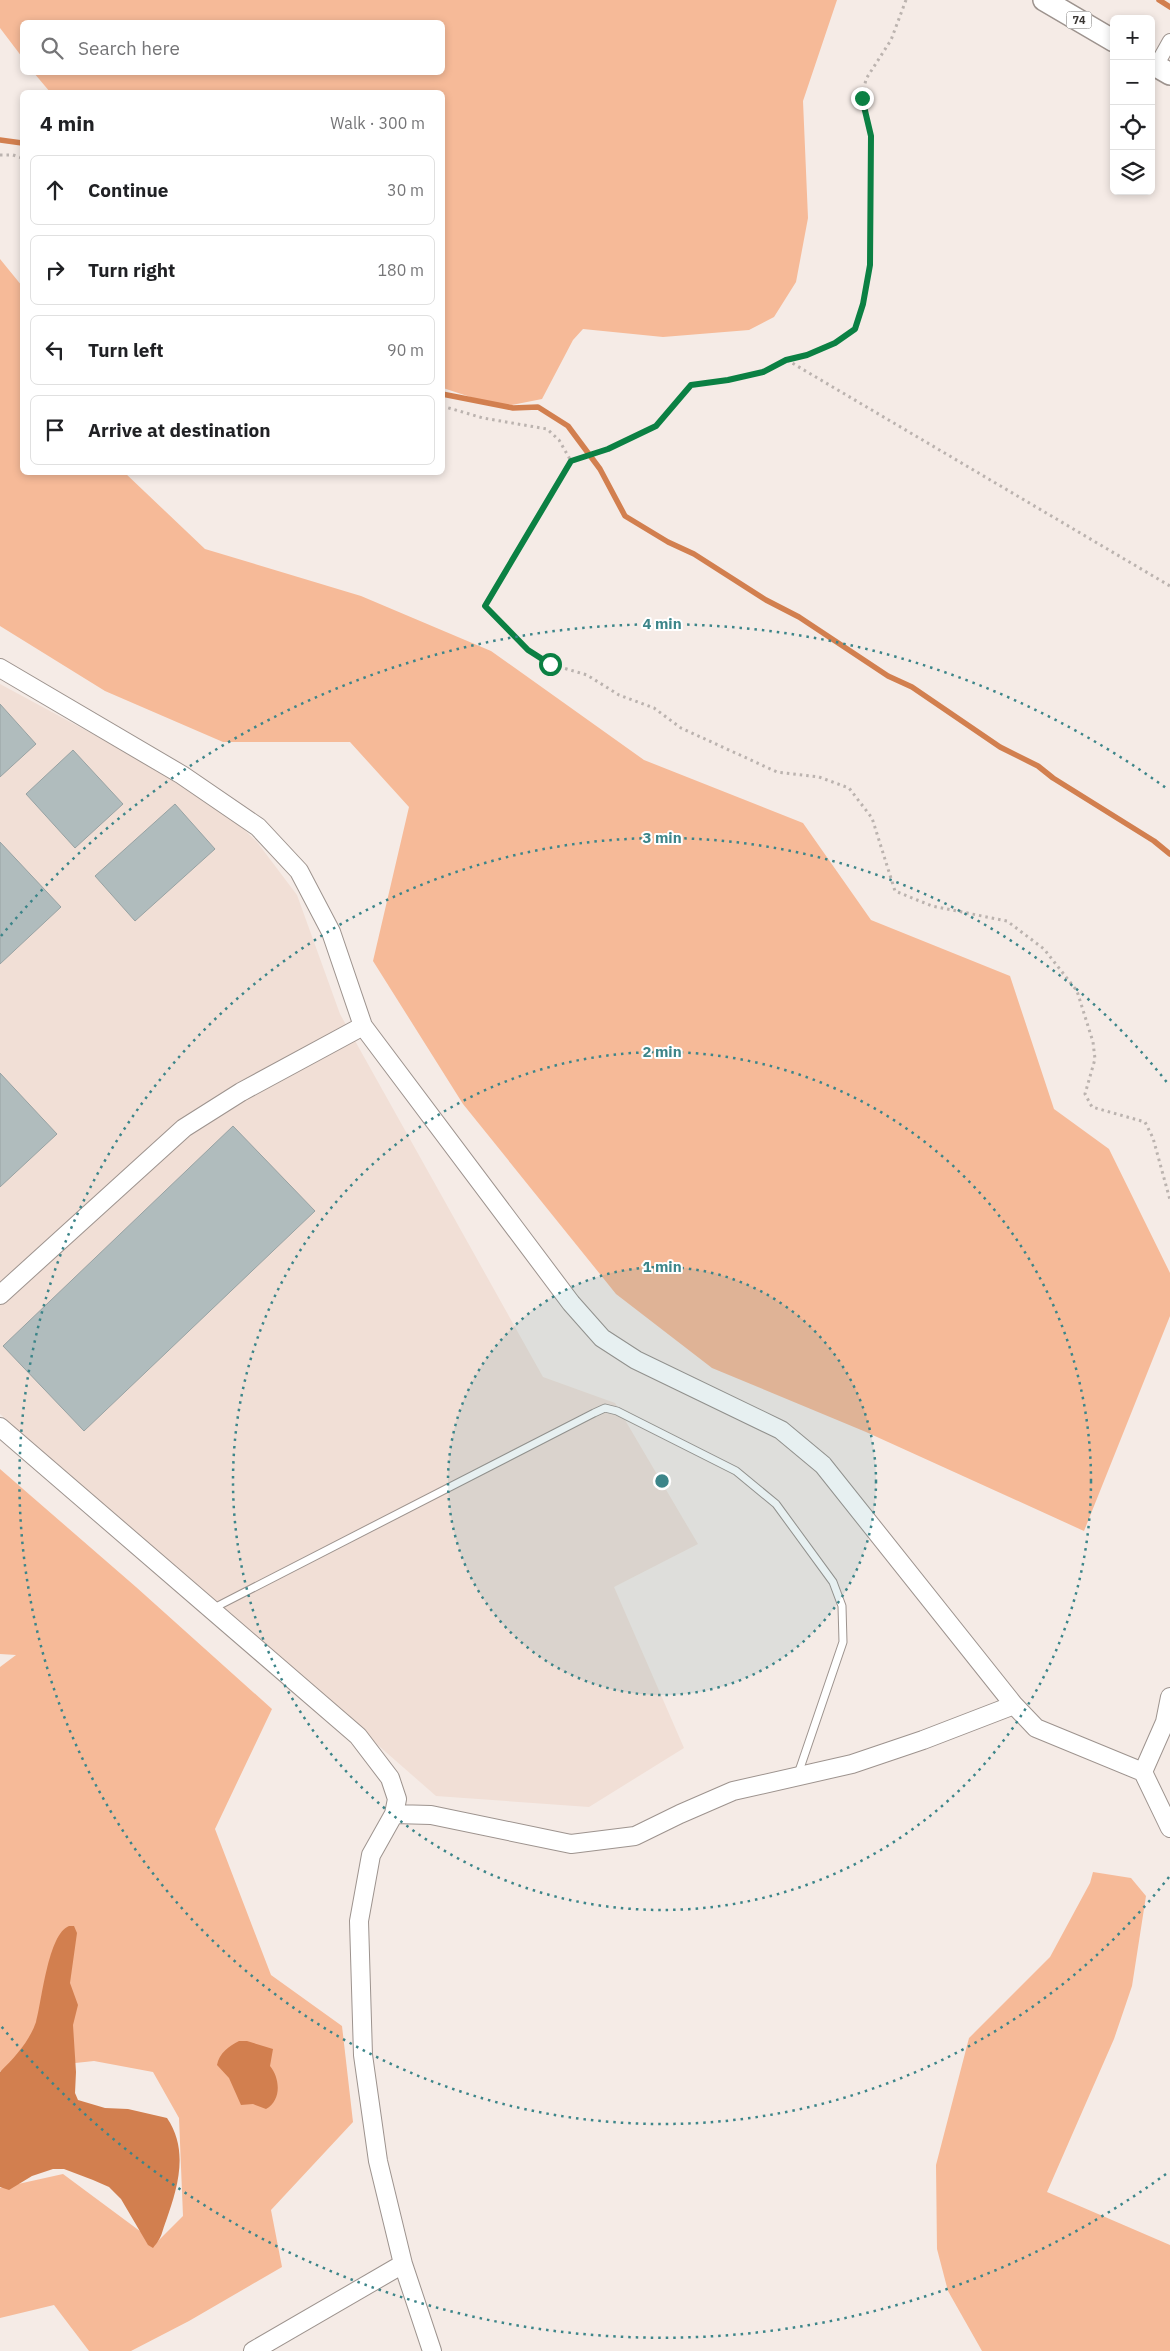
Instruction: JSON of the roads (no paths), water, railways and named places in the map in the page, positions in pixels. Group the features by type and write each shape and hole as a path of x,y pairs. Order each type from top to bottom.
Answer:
{"main road":[{"name":"74","path":"1044,0 1110,39"}],"street":[{"path":"1159,68 1170,42"},
{"path":"0,668 182,775 258,827 299,871 331,932 363,1026 571,1303 602,1338 636,1360 781,1430 823,1465 1014,1705 1036,1728 1143,1772 1170,1828"},
{"path":"0,1295 184,1128 241,1092 363,1026"},
{"path":"0,1427 358,1736 390,1778 397,1799 394,1814 371,1855 359,1921 364,2055 378,2161 403,2264 431,2351"},
{"path":"1143,1772 1164,1722 1170,1697"},
{"path":"394,1814 431,1815 570,1844 635,1836 733,1791 852,1764 923,1740 1014,1705"},
{"path":"254,2351 403,2264"}],"lane":[{"path":"212,1610 594,1413 605,1408 617,1411 736,1471 776,1504 833,1582 842,1606 843,1642 797,1777"}],"waterway":[{"path":"1159,0 1170,7"},
{"path":"0,140 20,143"},
{"path":"445,395 513,408 538,407 568,426 600,469 625,516 668,542 694,554 766,600 799,617 888,676 912,687 1000,747 1038,766 1053,778 1154,841 1170,854"}]}
